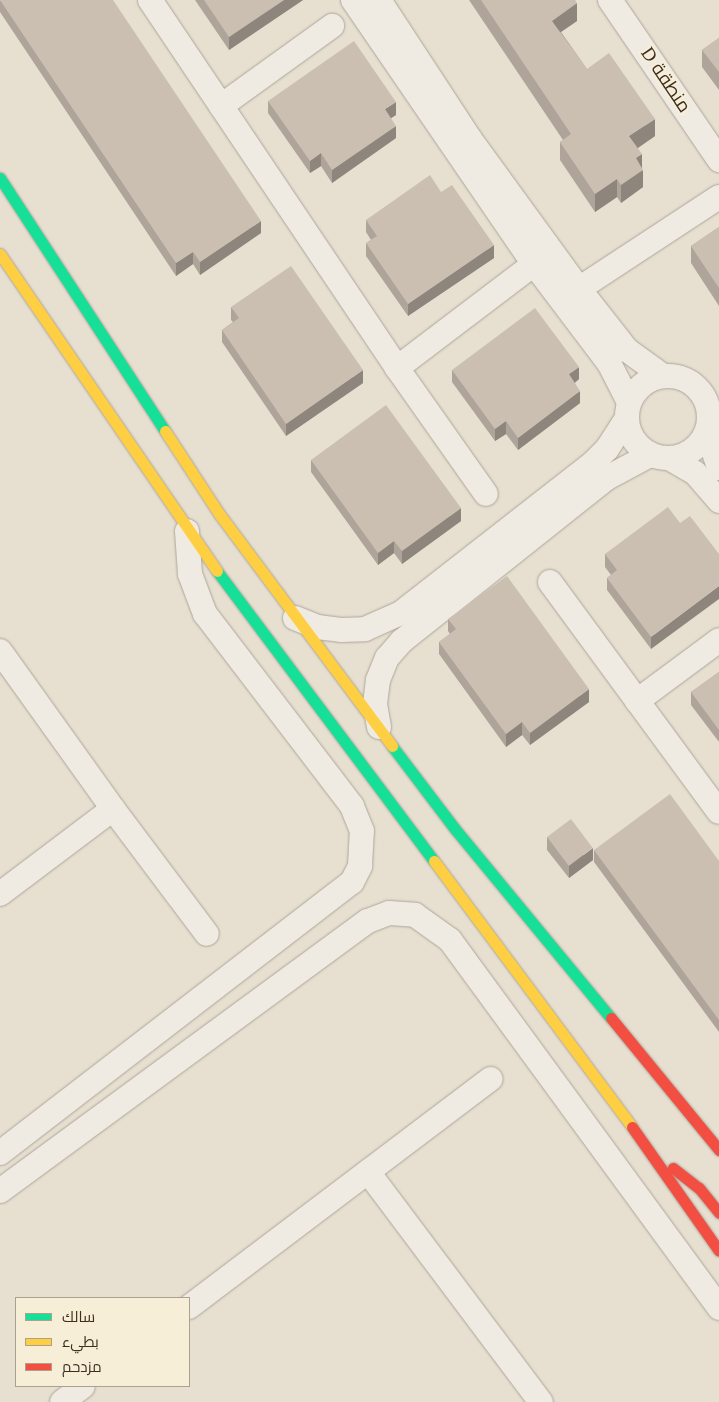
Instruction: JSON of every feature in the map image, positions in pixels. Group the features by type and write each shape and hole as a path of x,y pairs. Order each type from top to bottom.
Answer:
{"street":[{"path":"150,0 397,368 486,494"},
{"path":"354,0 534,264 570,295 627,350 663,376"},
{"path":"379,0 570,295 613,369 628,411 633,441 695,473 719,501"},
{"name":"D منطقة","path":"610,0 719,160"},
{"path":"220,106 332,26"},
{"path":"0,178 220,515 295,618 456,829 719,1150"},
{"path":"570,295 719,197"},
{"path":"0,254 187,531 657,1159 719,1251"},
{"path":"397,368 534,264"},
{"path":"295,618 317,626 349,630 384,623 402,613 594,462 607,450 642,384 663,376 677,377 700,392 707,404 707,431 719,468"},
{"path":"378,728 375,704 378,680 387,658 402,640 607,478 661,457 693,451 707,431"},
{"path":"0,1153 352,882 363,848 362,831 352,806 205,614 190,574 187,531"},
{"path":"550,582 719,812"},
{"path":"638,701 719,640"},
{"path":"0,651 113,809 207,934"},
{"path":"0,894 113,809"},
{"path":"0,1191 285,981 377,917 402,913 427,921 450,940 719,1308"},
{"path":"262,951 285,981"},
{"path":"190,1305 491,1079"},
{"path":"657,1159 686,1176 719,1213"},
{"path":"368,1172 541,1402"},
{"path":"62,1402 82,1387"}],"building":[{"path":"0,0 113,0 261,221 200,262 193,252 176,263"},
{"path":"204,0 284,0 229,37"},
{"path":"481,0 575,0 577,3 552,21 587,69 609,53 655,119 629,136 642,154 636,158 643,170 621,185 617,179 595,194 560,142 571,134"},
{"path":"719,38 719,72 702,50"},
{"path":"354,41 396,102 385,109 396,126 332,170 321,153 310,161 268,101"},
{"path":"430,175 441,192 452,185 494,245 408,304 366,243 377,236 366,220"},
{"path":"719,227 719,288 691,246"},
{"path":"291,266 363,370 286,424 222,330 239,318 231,307"},
{"path":"535,308 579,367 569,374 580,391 518,438 506,421 495,429 452,370"},
{"path":"386,405 461,508 402,551 394,541 378,553 311,460"},
{"path":"668,507 680,523 690,516 719,554 719,586 651,637 607,578 617,570 605,554"},
{"path":"507,576 589,689 530,733 522,722 506,734 439,642 456,629 448,619"},
{"path":"719,672 719,730 691,692"},
{"path":"670,794 719,861 719,1020 594,850"},
{"path":"571,819 593,848 569,866 547,837"}],"traffic: fast":[{"path":"0,178 165,431"},
{"path":"217,571 434,861"},
{"path":"392,746 455,829 611,1018"}],"traffic: slow":[{"path":"0,254 217,571"},
{"path":"165,431 220,515 392,746"},
{"path":"434,861 632,1127"}],"traffic: jam":[{"path":"611,1018 719,1150"},
{"path":"632,1127 719,1251"},
{"path":"673,1168 699,1188 719,1213"}]}
